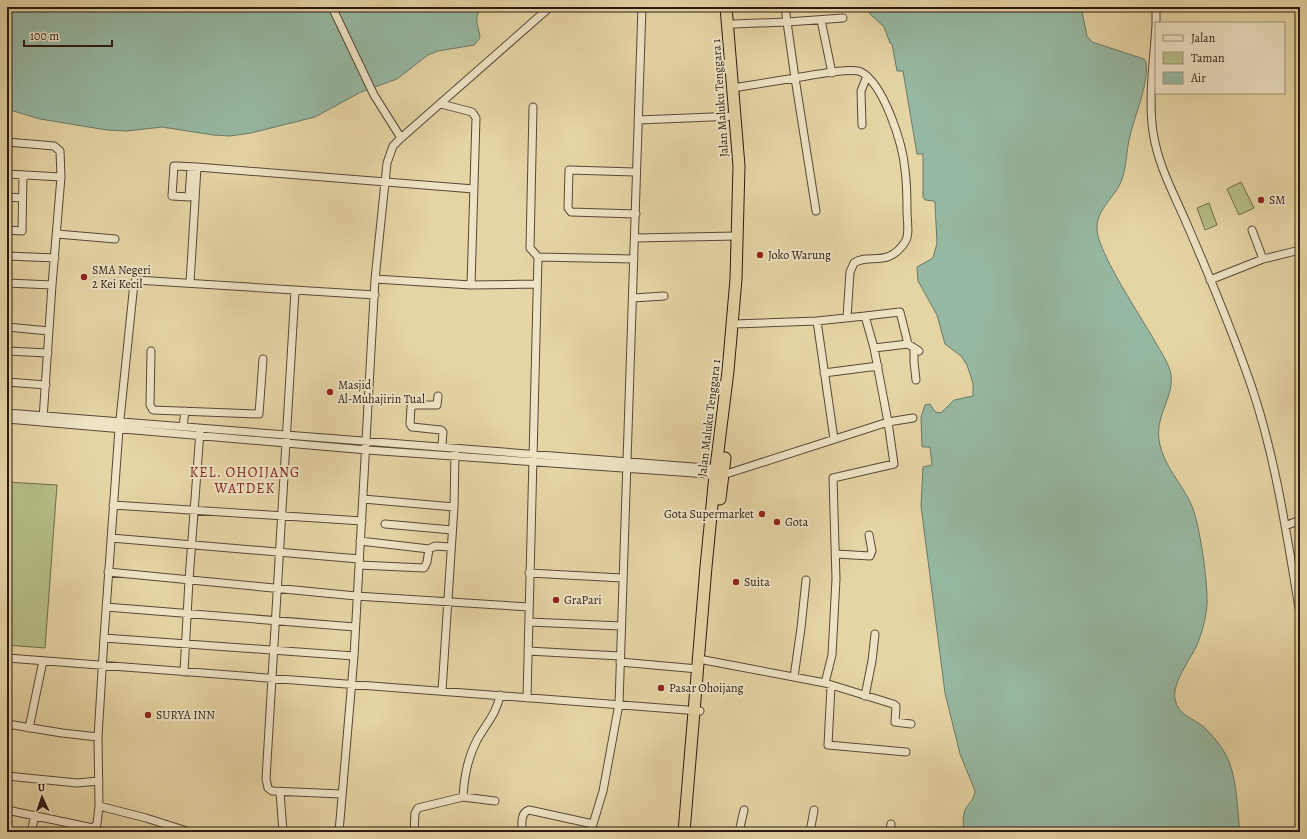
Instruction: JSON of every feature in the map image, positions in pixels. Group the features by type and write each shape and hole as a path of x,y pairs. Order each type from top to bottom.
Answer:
{"highway":[{"name":"Jalan Maluku Tenggara 1","path":"726,7 739,166 736,324"},
{"name":"Jalan Maluku Tenggara 1","path":"684,832 736,324 744,214 743,141 732,7"},
{"name":"Jalan Maluku Tenggara 1","path":"690,832 697,711"}],"street":[{"path":"332,7 374,95 401,138"},
{"path":"339,832 341,794 354,656 356,596 367,450 375,279 384,181 390,151 401,138 550,7"},
{"path":"591,832 603,791 619,704 622,578 636,214 635,172 642,7"},
{"path":"785,7 816,211"},
{"path":"1156,7 1156,22"},
{"path":"733,24 843,18"},
{"path":"821,20 832,73"},
{"path":"1155,45 1152,121 1156,147 1165,176 1210,280 1251,385 1269,453 1285,526 1300,614"},
{"path":"739,87 854,70 867,76 877,87 886,103 904,164 907,238 896,252 889,257 854,263 850,272 848,318"},
{"path":"862,125 860,91 867,76"},
{"path":"441,104 472,112 476,118 471,285"},
{"path":"527,698 529,573 534,458 538,284 538,257 530,248 533,107"},
{"path":"638,120 736,116"},
{"path":"7,142 54,146 60,151 61,177 43,419"},
{"path":"194,167 189,197 172,196 174,166 194,167 384,181 474,189"},
{"path":"190,283 194,167"},
{"path":"635,172 569,170 568,208 571,212 636,214"},
{"path":"7,174 61,177"},
{"path":"7,230 22,231 23,175"},
{"path":"7,197 22,198"},
{"path":"1252,230 1263,259"},
{"path":"57,234 115,239"},
{"path":"635,238 738,236"},
{"path":"1210,280 1263,259 1300,250"},
{"path":"7,256 55,258"},
{"path":"538,257 634,259"},
{"path":"7,810 35,816 76,828 96,827 99,806 98,737 108,572 134,283 139,279 294,291 375,295"},
{"path":"375,279 471,285 538,284"},
{"path":"7,283 52,285"},
{"path":"294,291 286,443 270,679 266,779 270,790 280,792 341,794"},
{"path":"633,298 664,296"},
{"path":"736,324 817,321 901,312 914,348 913,359 916,380"},
{"path":"865,316 878,366 894,464 832,478 836,554 833,644 828,684 828,745 906,752"},
{"path":"817,321 834,439"},
{"path":"7,327 49,331"},
{"path":"874,348 914,348"},
{"path":"7,351 48,353"},
{"path":"151,351 151,408 185,411 259,414 263,359"},
{"path":"824,373 878,366"},
{"path":"7,382 46,385"},
{"path":"438,396 437,405 414,405 411,407 410,424 412,428 441,430 444,432 442,446"},
{"path":"183,427 185,411"},
{"path":"7,413 43,419 120,426 200,432 286,434 455,447 534,458"},
{"path":"120,426 183,427 200,432 286,443 367,450 534,458 721,472 888,422 913,418"},
{"path":"7,419 43,419"},
{"path":"184,672 200,432"},
{"path":"442,691 454,507 455,447"},
{"path":"363,499 454,507"},
{"path":"113,505 280,517 362,521"},
{"path":"1285,526 1300,520"},
{"path":"384,524 452,530"},
{"path":"836,554 870,556 872,552 869,535"},
{"path":"111,538 424,568 427,562 429,549"},
{"path":"360,540 429,549 435,546 451,546"},
{"path":"108,572 356,596 529,607"},
{"path":"529,573 622,578"},
{"path":"794,677 806,580"},
{"path":"106,607 355,627"},
{"path":"529,622 621,626"},
{"path":"865,696 872,662 874,634"},
{"path":"104,638 354,656"},
{"path":"528,651 701,665 794,677 828,684 895,704 895,722 911,724"},
{"path":"7,658 697,711"},
{"path":"29,728 43,661"},
{"path":"463,797 465,778 474,746 498,706 500,695"},
{"path":"7,724 98,737"},
{"path":"7,776 77,783 99,781"},
{"path":"280,792 283,832"},
{"path":"414,832 416,809 463,797 495,801"},
{"path":"99,806 146,818 190,832"},
{"path":"522,832 522,817 526,811 529,810 593,824"},
{"path":"739,832 744,810"},
{"path":"810,832 814,810"},
{"path":"32,832 35,816"},
{"path":"890,832 891,824"}],"green space":[{"path":"1241,182 1254,208 1239,215 1227,189"},
{"path":"1209,203 1217,225 1205,230 1197,208"},
{"path":"7,482 57,485 45,648 7,645"}],"water":[{"path":"112,6 200,11 225,7 485,7 478,13 477,21 480,38 474,45 438,51 428,55 397,79 361,92 315,117 251,133 230,136 213,135 162,127 127,131 107,130 40,119 7,109 7,7"},
{"path":"868,7 1081,7 1087,36 1092,42 1144,59 1146,62 1144,89 1130,136 1123,176 1118,188 1099,216 1097,229 1099,240 1122,287 1163,356 1171,375 1170,392 1159,426 1160,445 1166,461 1191,504 1194,513 1203,554 1207,595 1205,620 1202,630 1197,645 1176,686 1175,699 1179,709 1186,716 1204,727 1212,735 1228,758 1236,790 1240,832 964,832 964,814 973,798 975,791 960,754 945,693 921,506 923,467 932,465 930,447 922,447 921,417 925,405 930,404 935,412 941,413 954,400 973,396 973,383 967,365 961,356 945,344 937,315 918,281 917,267 933,258 937,243 935,203 934,201 925,200 923,197 923,154 917,154 903,71 897,71 892,44 890,43 884,27 870,14"}],"place":[{"name":"SM","path":"1261,200"},
{"name":"Joko Warung","path":"760,255"},
{"name":"SMA Negeri 2 Kei Kecil","path":"84,277"},
{"name":"Masjid Al-Muhajirin Tual","path":"330,392"},
{"name":"Gota Supermarket","path":"762,514"},
{"name":"Gota","path":"777,522"},
{"name":"Suita","path":"736,582"},
{"name":"GraPari","path":"556,600"},
{"name":"Pasar Ohoijang","path":"661,688"},
{"name":"SURYA INN","path":"148,715"}],"district":[{"name":"KEL. OHOIJANG WATDEK","path":"245,480"}]}
